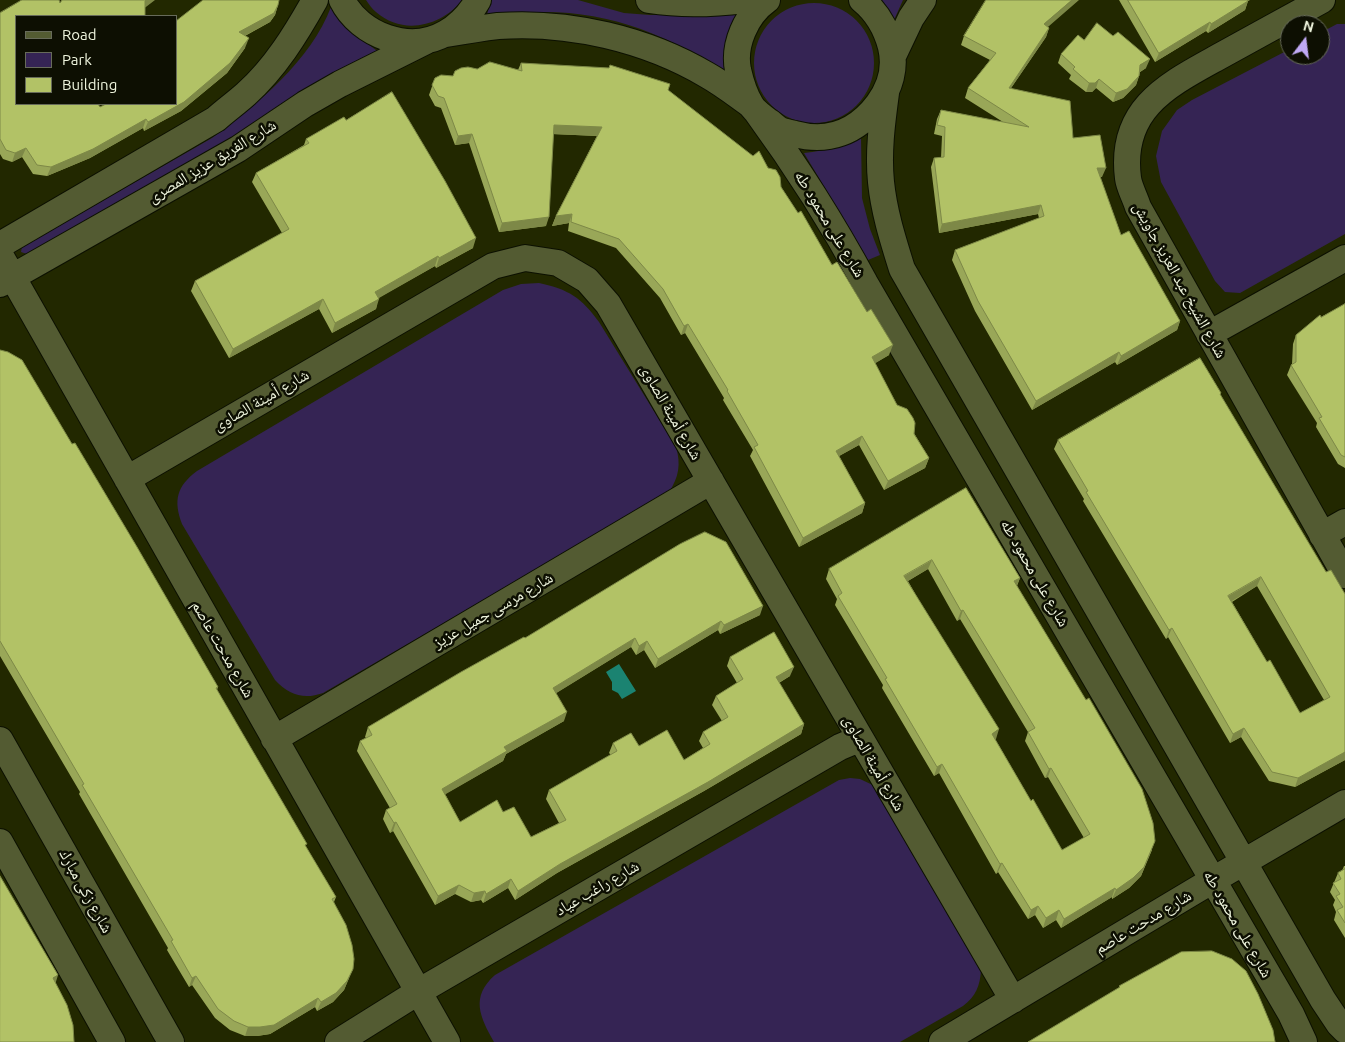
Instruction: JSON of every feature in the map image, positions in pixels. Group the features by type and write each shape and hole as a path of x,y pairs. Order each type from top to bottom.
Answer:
{"street":[{"path":"0,245 216,119 247,93 274,63 298,30 315,0"},
{"path":"342,0 348,12 370,31 397,42 436,37 468,17 478,0"},
{"path":"649,0 670,3 707,4 744,0"},
{"path":"754,109 741,86 737,64 739,42 747,22 761,4 767,0"},
{"path":"862,0 873,9 887,31 893,56 892,75 886,93 880,138 881,182 889,226 902,269 1323,1000 1345,1030"},
{"path":"893,56 911,18 923,0"},
{"name":"شارع الشيخ عبد العزيز جاويش","path":"1322,0 1174,82 1152,99 1135,123 1127,150 1128,179 1138,206 1345,576"},
{"name":"شارع الفريق عزيز المصرى","path":"4,272 238,149 305,104 340,84 436,37 499,26 554,27 607,35 658,51 699,71 754,109 780,130 810,138 841,134 867,118 886,93"},
{"name":"شارع على محمود طه","path":"754,109 806,180 841,238 865,283 1291,1014 1304,1042"},
{"name":"شارع أمينة الصاوى","path":"127,479 493,266 525,258 558,263 587,280 608,304 859,739 1013,1000"},
{"path":"1209,334 1345,258"},
{"name":"شارع مدحت عاصم","path":"4,272 127,479 446,1042"},
{"name":"شارع مرسى جميل عزيز","path":"274,738 711,482"},
{"path":"1322,535 1345,522"},
{"name":"شارع راغب عياد","path":"338,1042 418,992 840,747 859,739"},
{"name":"شارع زكى مبارك","path":"0,740 10,779 171,1042"},
{"name":"شارع مدحت عاصم","path":"942,1042 1212,880 1345,803"},
{"path":"0,842 106,1038"}],"green space":[{"path":"366,0 462,0 454,9 433,22 410,26 398,24 387,19 375,11"},
{"path":"491,0 578,0 624,13 650,15 741,13 729,76 672,42 614,21 552,12 519,13 486,18"},
{"path":"879,0 903,0 894,20"},
{"path":"814,3 826,4 837,8 847,13 856,21 864,30 869,40 873,51 873,75 869,86 864,96 856,105 847,113 837,118 826,122 814,123 802,122 791,118 781,113 772,105 764,96 759,86 755,75 754,63 755,51 759,40 764,30 772,21 781,13 791,8 802,4"},
{"path":"331,7 350,31 380,53 27,254 21,252 22,247 212,138 247,111 281,80 296,63 322,26"},
{"path":"1337,24 1345,24 1345,234 1240,293 1225,292 1215,281 1161,182 1156,156 1162,131 1177,110 1192,100 1280,54 1280,65 1330,65 1330,28"},
{"path":"861,137 862,198 870,229 880,255 868,260 804,153 834,148"},
{"path":"539,283 558,288 574,296 587,307 599,322 676,447 678,470 669,492 323,693 303,696 291,693 275,680 182,524 178,508 181,488 197,471 503,290 521,284"},
{"path":"860,779 879,788 981,970 980,981 976,990 963,1006 900,1042 494,1042 482,1016 480,999 487,983 495,975 839,780"}],"water":[{"path":"619,664 636,691 622,699 618,693 612,690 612,682 606,672"}],"building":[{"path":"22,0 59,0 60,3 62,0 146,0 145,15 15,15 15,105 99,105 100,107 104,105 178,105 178,19 203,0 279,0 274,13 239,32 249,38 230,63 184,102 148,122 146,119 93,149 51,167 37,165 26,148 15,153 6,150 0,139 0,13"},
{"path":"986,0 1072,0 1044,24 1049,28 1009,88 1070,101 1073,138 1100,135 1106,168 1097,168 1121,235 1129,231 1180,321 1121,356 1119,352 1036,401 978,301 955,250 1044,216 1041,205 942,224 934,158 944,157 945,127 937,125 941,110 1029,127 968,88 996,53 964,36"},
{"path":"1128,0 1247,0 1248,1 1159,53"},
{"path":"1097,23 1113,36 1118,32 1150,59 1140,65 1139,76 1127,89 1116,93 1099,79 1095,83 1089,83 1073,69 1075,67 1061,54 1078,35 1084,40"},
{"path":"490,62 522,71 521,63 609,68 610,65 670,84 668,90 753,156 759,151 768,168 776,170 780,177 781,187 798,213 801,211 832,265 837,262 867,312 871,309 893,345 872,357 897,405 907,409 913,418 915,423 914,434 929,458 888,481 862,436 836,451 865,503 803,538 754,447 758,445 728,390 688,324 684,326 663,289 619,239 571,222 572,214 556,216 602,127 554,125 549,217 502,223 472,134 458,136 444,98 438,96 432,85 435,78 441,75 453,76 455,71 461,68 477,69"},
{"path":"392,92 445,181 476,238 439,258 438,256 375,292 379,299 335,323 323,299 233,349 195,281 289,229 256,173 309,143 306,139 344,117 346,120"},
{"path":"1345,304 1345,457 1341,455 1319,418 1322,417 1291,365 1296,362 1296,335 1320,315 1321,317"},
{"path":"0,350 22,360 72,444 75,443 218,687 216,688 336,897 332,899 346,925 352,945 353,969 347,981 336,993 321,1002 318,998 274,1025 248,1027 234,1021 218,1009 196,976 192,978 171,941 173,940 0,641"},
{"path":"1200,358 1326,572 1331,570 1345,594 1345,752 1298,778 1272,772 1244,728 1233,734 1172,628 1169,630 1086,492 1088,491 1058,440","holes":["1261,577 1330,697 1300,713 1270,660 1267,662 1228,596"]},
{"path":"966,488 1020,578 1014,581 1086,700 1089,698 1142,789 1153,823 1155,841 1144,867 1133,878 1116,890 1115,888 1064,919 1059,910 1046,918 1038,906 1031,910 1002,863 1000,864 942,764 937,767 838,596 842,593 829,569","holes":["932,560 961,611 963,610 1035,728 1028,732 1090,834 1062,850 1033,799 1031,801 992,734 999,729 904,576"]},
{"path":"705,532 726,542 763,606 724,625 721,621 658,659 647,641 639,646 635,638 553,688 567,712 504,747 507,751 442,789 460,822 497,800 503,812 514,807 531,837 566,820 549,790 617,751 613,743 631,733 639,746 667,730 684,760 710,744 703,732 728,717 716,696 743,679 730,657 774,632 794,667 776,677 804,724 708,782 560,864 518,891 511,879 486,894 485,891 474,893 459,885 438,896 396,822 394,823 386,810 397,804 360,741 372,735 368,727 461,672 525,638 680,544"},
{"path":"1345,869 1345,923 1337,910 1343,907 1336,896 1340,894 1333,883 1341,879 1338,873"},
{"path":"0,876 58,975 53,978 67,1005 73,1025 74,1042 0,1042"},
{"path":"1212,951 1232,959 1246,971 1273,1030 1275,1042 1028,1042 1119,986 1181,952"}]}
